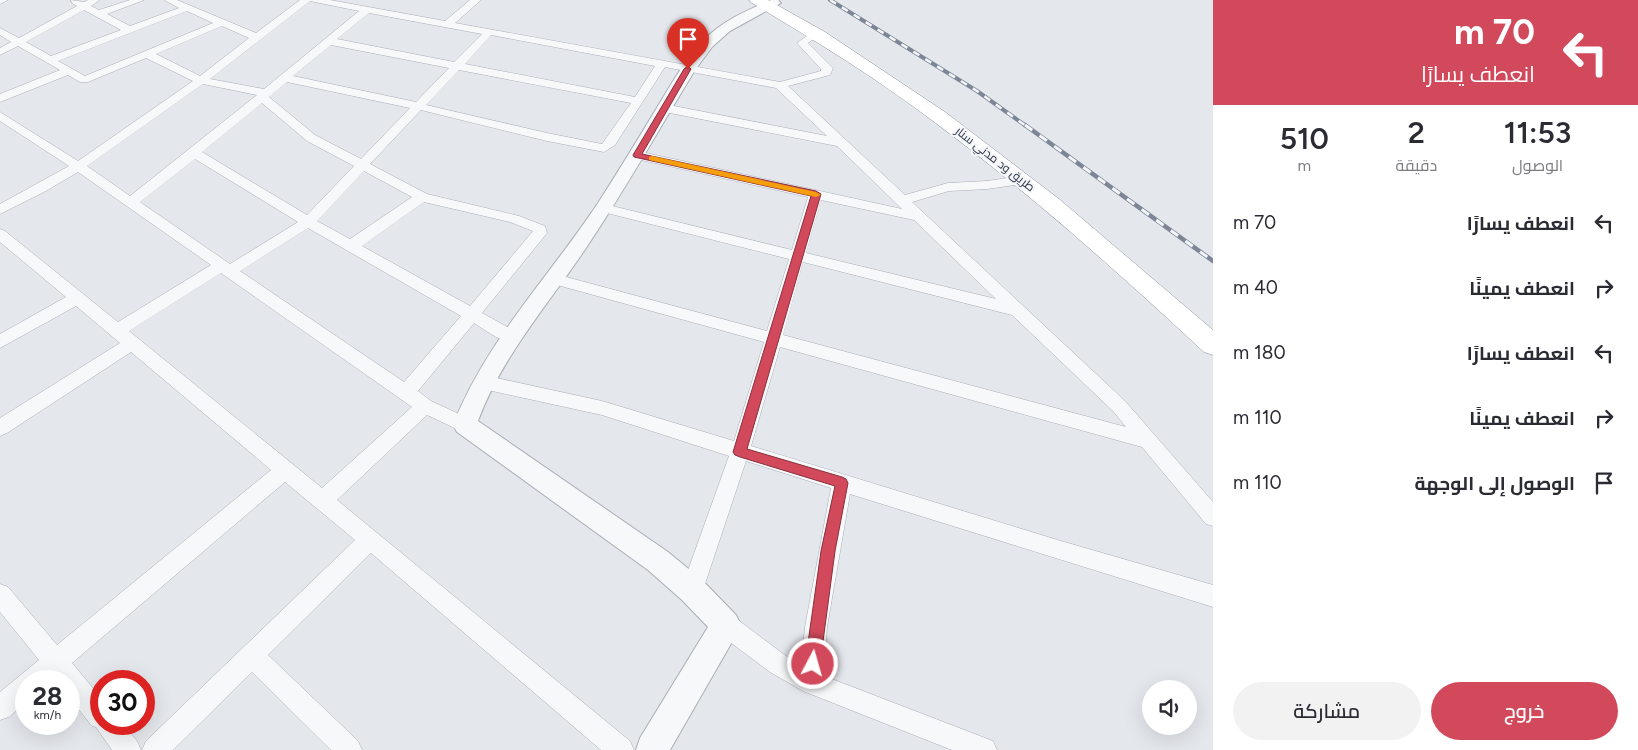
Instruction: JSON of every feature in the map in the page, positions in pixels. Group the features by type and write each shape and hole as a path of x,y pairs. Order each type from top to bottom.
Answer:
{"highway":[{"name":"طريق ود مدني سنار","path":"768,2 898,87 1022,180 1076,222 1213,346"},
{"name":"طريق ود مدني سنار","path":"768,2 879,65 1004,154 1088,220 1213,330"}],"street":[{"path":"72,0 127,30"},
{"path":"0,52 95,0"},
{"path":"98,14 139,0"},
{"path":"169,0 221,24 256,37"},
{"path":"0,210 53,184 79,167 200,80 306,0"},
{"path":"314,0 780,85 826,74 827,68 802,43 816,34"},
{"path":"446,24 476,0"},
{"path":"466,425 474,400 483,382 512,337 555,280 604,208 688,69 713,36 768,2"},
{"path":"50,60 187,8"},
{"path":"130,203 286,78 366,10"},
{"path":"0,30 84,80 221,24"},
{"path":"0,428 125,337 225,269 308,222 489,32"},
{"path":"329,41 637,101"},
{"path":"147,54 200,80 264,95 311,138 422,197 514,219 540,229 540,233 406,393"},
{"path":"286,78 419,106 547,137 604,148 609,145 662,64"},
{"path":"0,98 68,71"},
{"path":"780,85 1118,406 1213,517"},
{"path":"664,108 843,143"},
{"path":"0,116 79,167 406,393 426,406 466,425 533,474 622,534 692,590 726,625 778,664 811,683 984,750"},
{"path":"194,153 308,222 512,337"},
{"path":"637,155 920,217"},
{"path":"902,200 948,187 987,186 1022,180"},
{"path":"692,590 740,452 816,194"},
{"path":"351,246 422,197"},
{"path":"604,208 1018,311"},
{"path":"0,234 284,470 323,500 621,750"},
{"path":"555,280 1149,441"},
{"path":"0,342 78,298"},
{"path":"483,382 602,408 1213,596"},
{"path":"323,500 426,406"},
{"path":"45,670 284,470"},
{"path":"811,683 816,627 842,483"},
{"path":"155,750 370,540"},
{"path":"0,594 90,704"},
{"path":"652,750 726,625"},
{"path":"251,655 349,750"},
{"path":"0,708 15,695"},
{"path":"922,725 948,750"},
{"path":"116,735 128,750"}],"railway":[{"path":"830,0 977,91 1026,126"},
{"path":"1025,125 1213,261"}],"slow traffic":[{"path":"652,158 816,195"}],"route":[{"path":"688,69 637,155 816,194 740,452 842,483 828,551 816,627 813,664"}]}
